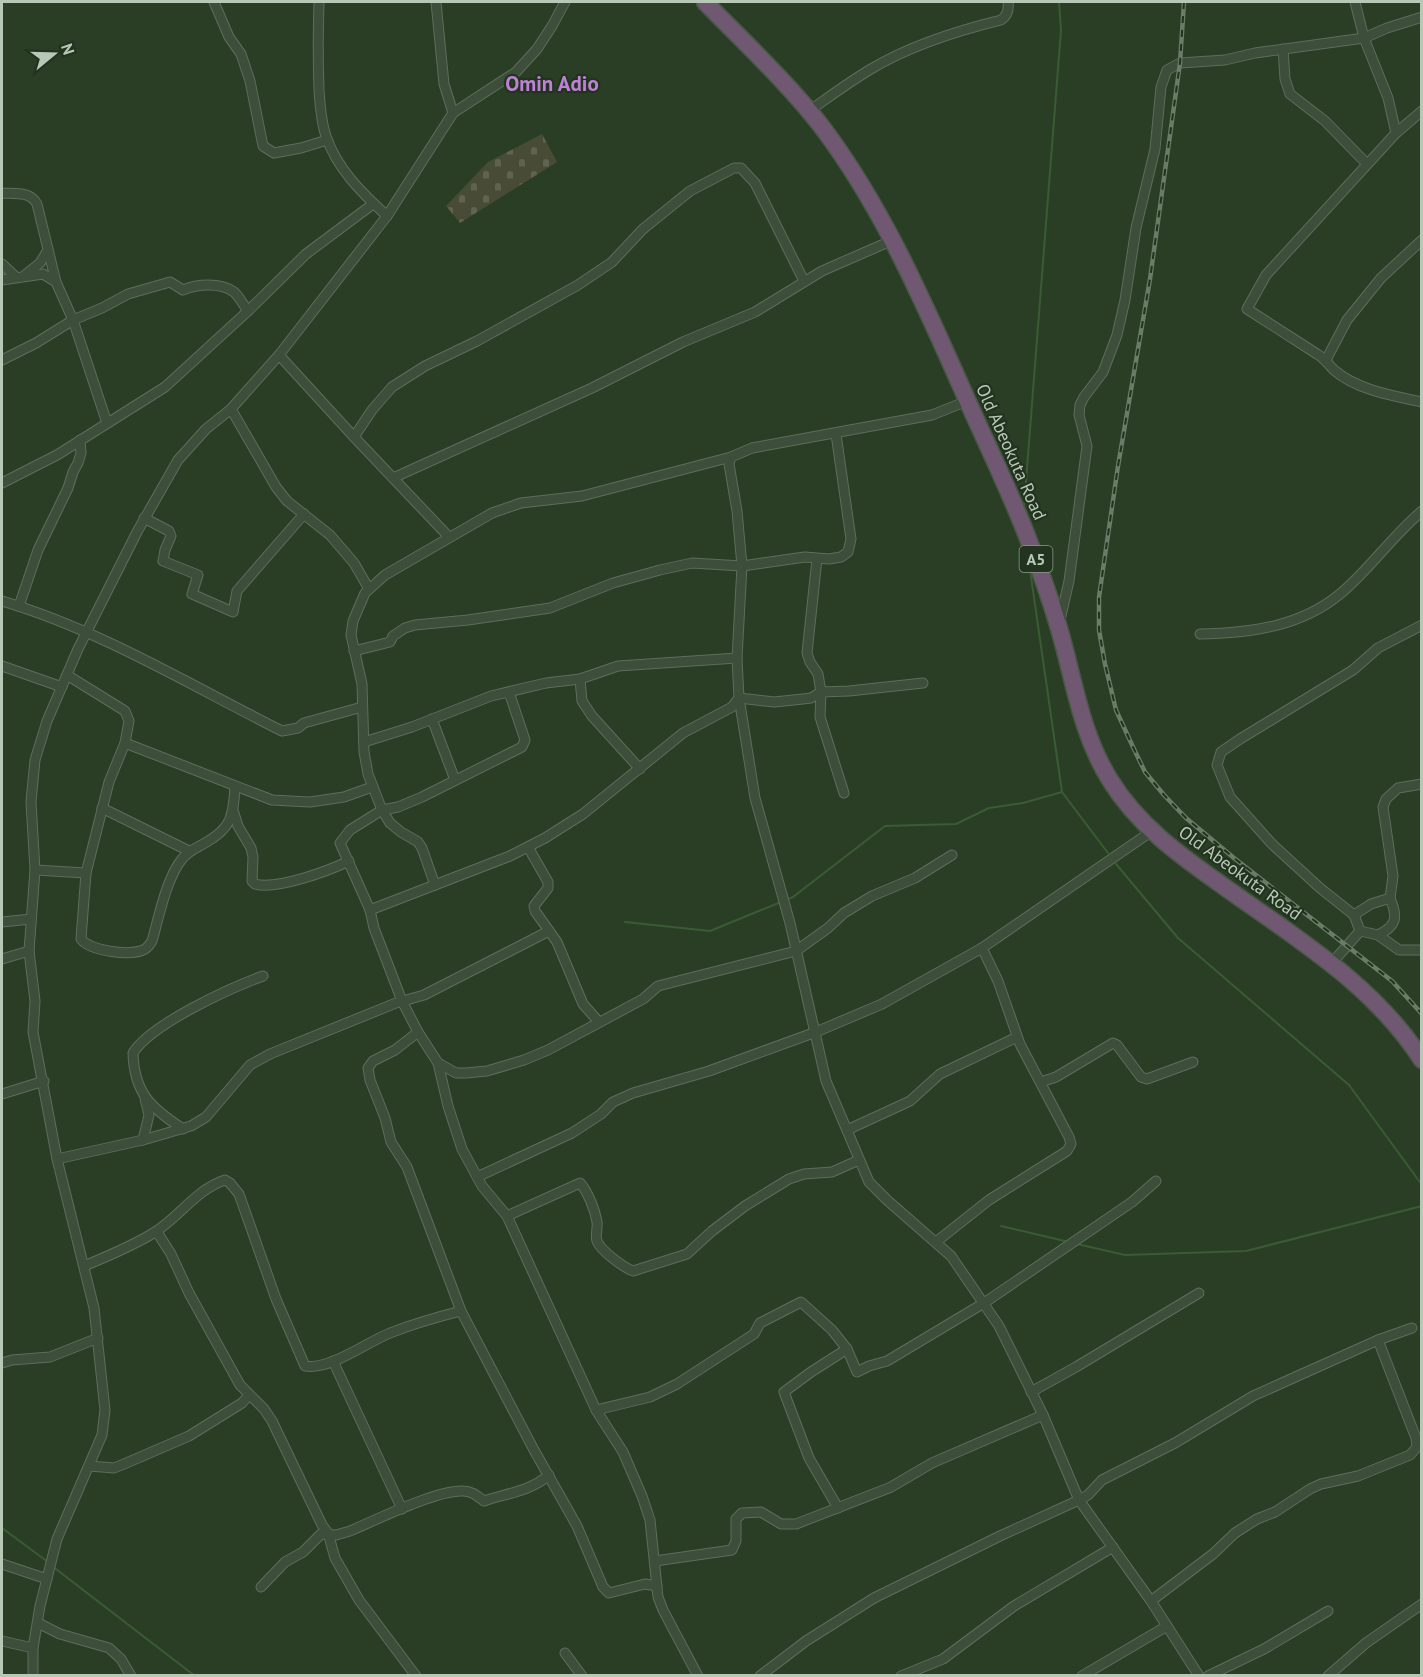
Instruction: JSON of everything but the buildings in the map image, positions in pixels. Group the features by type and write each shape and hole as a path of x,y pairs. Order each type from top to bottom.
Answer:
{"highway":[{"name":"Old Abeokuta Road","path":"705,2 809,111 864,188 893,240 921,297 1029,541 1058,625 1082,718 1094,751 1111,781 1152,831 1180,855 1331,964 1372,1000 1395,1024 1422,1060"}],"street":[{"path":"214,2 230,37 241,54 250,81 263,146 274,153 327,140"},
{"path":"320,2 317,56 320,103 327,140 341,166 363,194 387,216"},
{"path":"436,2 444,84 453,113"},
{"path":"33,1676 33,1648 57,1539 102,1435 105,1410 94,1308 57,1158 33,1032 34,1001 29,951 35,870 31,802 35,760 47,721 86,633 144,518 178,460 206,429 231,409 279,355 387,216 453,113 516,72 537,48 566,2"},
{"path":"809,111 870,70 933,39 1001,20 1008,11 1008,2"},
{"path":"1355,2 1364,38 1388,98 1396,133"},
{"path":"1058,625 1069,581 1088,446 1079,415 1080,405 1103,372 1117,335 1136,228 1155,149 1163,78 1167,70 1180,63 1225,60 1364,38 1387,27 1422,17"},
{"path":"1283,49 1283,67 1290,94 1326,121 1366,164"},
{"path":"1422,111 1396,133 1366,164 1266,274 1247,309 1326,360 1334,370 1349,380 1387,394 1422,402"},
{"path":"354,437 372,410 392,387 425,366 477,341 578,285 612,262 643,229 690,191 734,168 741,168 755,183 804,281"},
{"path":"2,193 26,194 37,204 57,282 73,320 107,423"},
{"path":"2,483 57,455 124,412 148,400 248,311 306,254 374,204"},
{"path":"393,478 592,388 683,342 755,312 822,271 893,240"},
{"path":"1326,360 1347,320 1381,278 1422,240"},
{"path":"20,276 40,263 48,250"},
{"path":"2,264 20,276"},
{"path":"2,280 43,274 57,282"},
{"path":"2,360 36,343 73,320 128,294 170,282 183,290 194,285 220,286 234,292 248,311"},
{"path":"279,355 449,537"},
{"path":"435,885 427,857 418,842 400,832 382,810 372,788 364,752 362,684 351,635 353,621 369,589 386,574 449,537 492,513 521,503 582,496 731,457 752,448 932,415 967,401"},
{"path":"231,409 276,487 287,501 342,547 369,589"},
{"path":"354,651 390,642 393,636 415,625 550,608 613,584 692,563 742,566 805,557 817,559 841,557 851,548 851,529 836,434"},
{"path":"19,606 38,550 78,463 81,453 80,440"},
{"path":"731,457 729,464 737,511 742,566 737,658 739,698 756,798 796,951 826,1081 869,1182 951,1256 984,1303 999,1326 1043,1415 1079,1500 1152,1601 1199,1676"},
{"path":"1200,634 1251,631 1275,626 1312,612 1341,593 1422,511"},
{"path":"144,518 169,531 171,536 163,561 198,575 192,594 233,612 237,591 304,514"},
{"path":"817,559 807,653 818,674 821,692 820,717 844,793"},
{"path":"2,601 86,633 135,655 282,731 362,707"},
{"path":"1360,931 1354,915 1320,888 1272,844 1230,797 1217,765 1221,752 1240,739 1284,710 1353,670 1378,648 1422,625"},
{"path":"364,742 432,720 491,696 546,683 580,679 618,666 737,658"},
{"path":"2,666 62,687"},
{"path":"68,675 127,712 129,721 124,743 109,782 86,873 81,939 83,942 116,953 133,952 146,948 152,941 172,877 181,860 189,851 218,836 227,828 233,810 235,787"},
{"path":"580,679 582,701 592,716 640,769"},
{"path":"739,698 774,702 811,698 821,692 849,692 923,684"},
{"path":"509,692 525,744 398,807 382,810 350,830 342,837 340,843 370,910 374,928 402,1001 438,1063 448,1106 462,1149 492,1200 507,1216 596,1410 623,1452 642,1496 650,1520 658,1597 698,1676"},
{"path":"370,910 528,847 583,814 683,732 732,707 739,698"},
{"path":"432,720 455,780"},
{"path":"124,743 272,800 310,802 344,797 372,788"},
{"path":"1378,935 1388,930 1394,922 1395,909 1390,898 1393,876 1383,807 1386,799 1398,788 1422,784"},
{"path":"102,808 189,851"},
{"path":"233,810 238,826 251,848 252,881 255,884 272,885 295,880 349,861"},
{"path":"477,1177 572,1133 601,1114 613,1102 633,1093 709,1071 816,1032 882,1004 982,948 1152,831"},
{"path":"528,847 548,882 548,888 534,906 535,911 557,942 583,1004 598,1021"},
{"path":"438,1063 456,1073 487,1071 537,1055 643,999 658,986 796,951 828,928 844,913 872,896 915,878 952,855"},
{"path":"35,870 86,873"},
{"path":"1354,915 1371,904 1390,898"},
{"path":"2,922 31,920"},
{"path":"1331,964 1360,931"},
{"path":"1360,931 1378,935 1400,950 1422,950"},
{"path":"57,1158 143,1140 191,1126 206,1117 250,1065 270,1054 424,994 549,932"},
{"path":"936,1242 989,1200 1067,1151 1071,1144 1017,1037 998,981 982,948"},
{"path":"2,958 29,951"},
{"path":"143,1140 149,1115 139,1087 133,1053 140,1042 184,1013 262,976"},
{"path":"418,1032 395,1050 373,1061 368,1068 391,1142 407,1167 461,1311 577,1526 603,1587 609,1593 645,1584 657,1586"},
{"path":"847,1130 910,1101 940,1074 1017,1037"},
{"path":"1041,1082 1056,1077 1113,1043 1117,1045 1141,1077 1147,1079 1193,1062"},
{"path":"2,1094 44,1081"},
{"path":"145,1099 164,1116 183,1128"},
{"path":"507,1216 580,1183 595,1215 596,1238 600,1247 624,1268 633,1271 687,1254 745,1206 789,1179 804,1174 832,1172 859,1160"},
{"path":"84,1266 125,1249 157,1232 210,1187 225,1180 238,1194 276,1299 305,1366 314,1368 389,1333 461,1311"},
{"path":"596,1410 650,1397 676,1384 754,1334 760,1323 801,1302 832,1330 847,1349 857,1372 887,1360 984,1303 1132,1202 1156,1181"},
{"path":"157,1232 171,1254 189,1293 240,1385 264,1409 272,1421 328,1533 335,1558 359,1600 416,1676"},
{"path":"1031,1392 1199,1293"},
{"path":"760,1676 806,1641 874,1599 1000,1536 1079,1500 1088,1495 1102,1480 1174,1443 1253,1396 1378,1340 1412,1328"},
{"path":"2,1363 50,1357 98,1338"},
{"path":"1152,1601 1213,1554 1235,1533 1257,1518 1275,1512 1321,1484 1381,1468 1415,1451 1416,1438 1378,1340"},
{"path":"838,1508 809,1458 784,1392 847,1349"},
{"path":"333,1361 402,1509"},
{"path":"89,1466 114,1468 189,1436 242,1402 249,1395"},
{"path":"655,1562 732,1550 736,1541 736,1519 742,1513 761,1512 781,1524 796,1524 891,1487 932,1463 1043,1415"},
{"path":"261,1587 285,1562 303,1552 321,1534 336,1535 350,1531 444,1494 472,1492 484,1501 520,1492 538,1484 549,1475"},
{"path":"901,1676 949,1655 1014,1606 1113,1547"},
{"path":"2,1564 47,1579"},
{"path":"1328,1676 1366,1643 1422,1604"},
{"path":"1208,1676 1264,1649 1328,1611"},
{"path":"38,1623 60,1634 109,1648 121,1659 131,1676"},
{"path":"1082,1676 1167,1626"},
{"path":"2,1641 33,1648"},
{"path":"565,1653 582,1676"}],"green space":[{"path":"542,134 557,162 460,223 446,206 488,162"}],"waterway":[{"path":"1024,507 1061,30 1059,2"},
{"path":"1029,563 1062,792 1108,853"},
{"path":"786,900 885,826 956,824 989,808 1023,803 1062,792"},
{"path":"1116,864 1178,938 1349,1085 1422,1185"},
{"path":"625,922 710,931 781,902"},
{"path":"1077,1244 1125,1255 1246,1251 1422,1206"},
{"path":"1001,1226 1069,1242"},
{"path":"2,1528 48,1562"},
{"path":"52,1566 195,1676"}],"railway":[{"path":"1184,2 1180,63 1150,279 1118,466 1099,597 1099,630 1105,664 1116,710 1145,772 1164,795 1186,818 1234,858 1392,981 1422,1014"}],"district":[{"name":"Omin Adio","path":"552,84"}]}
